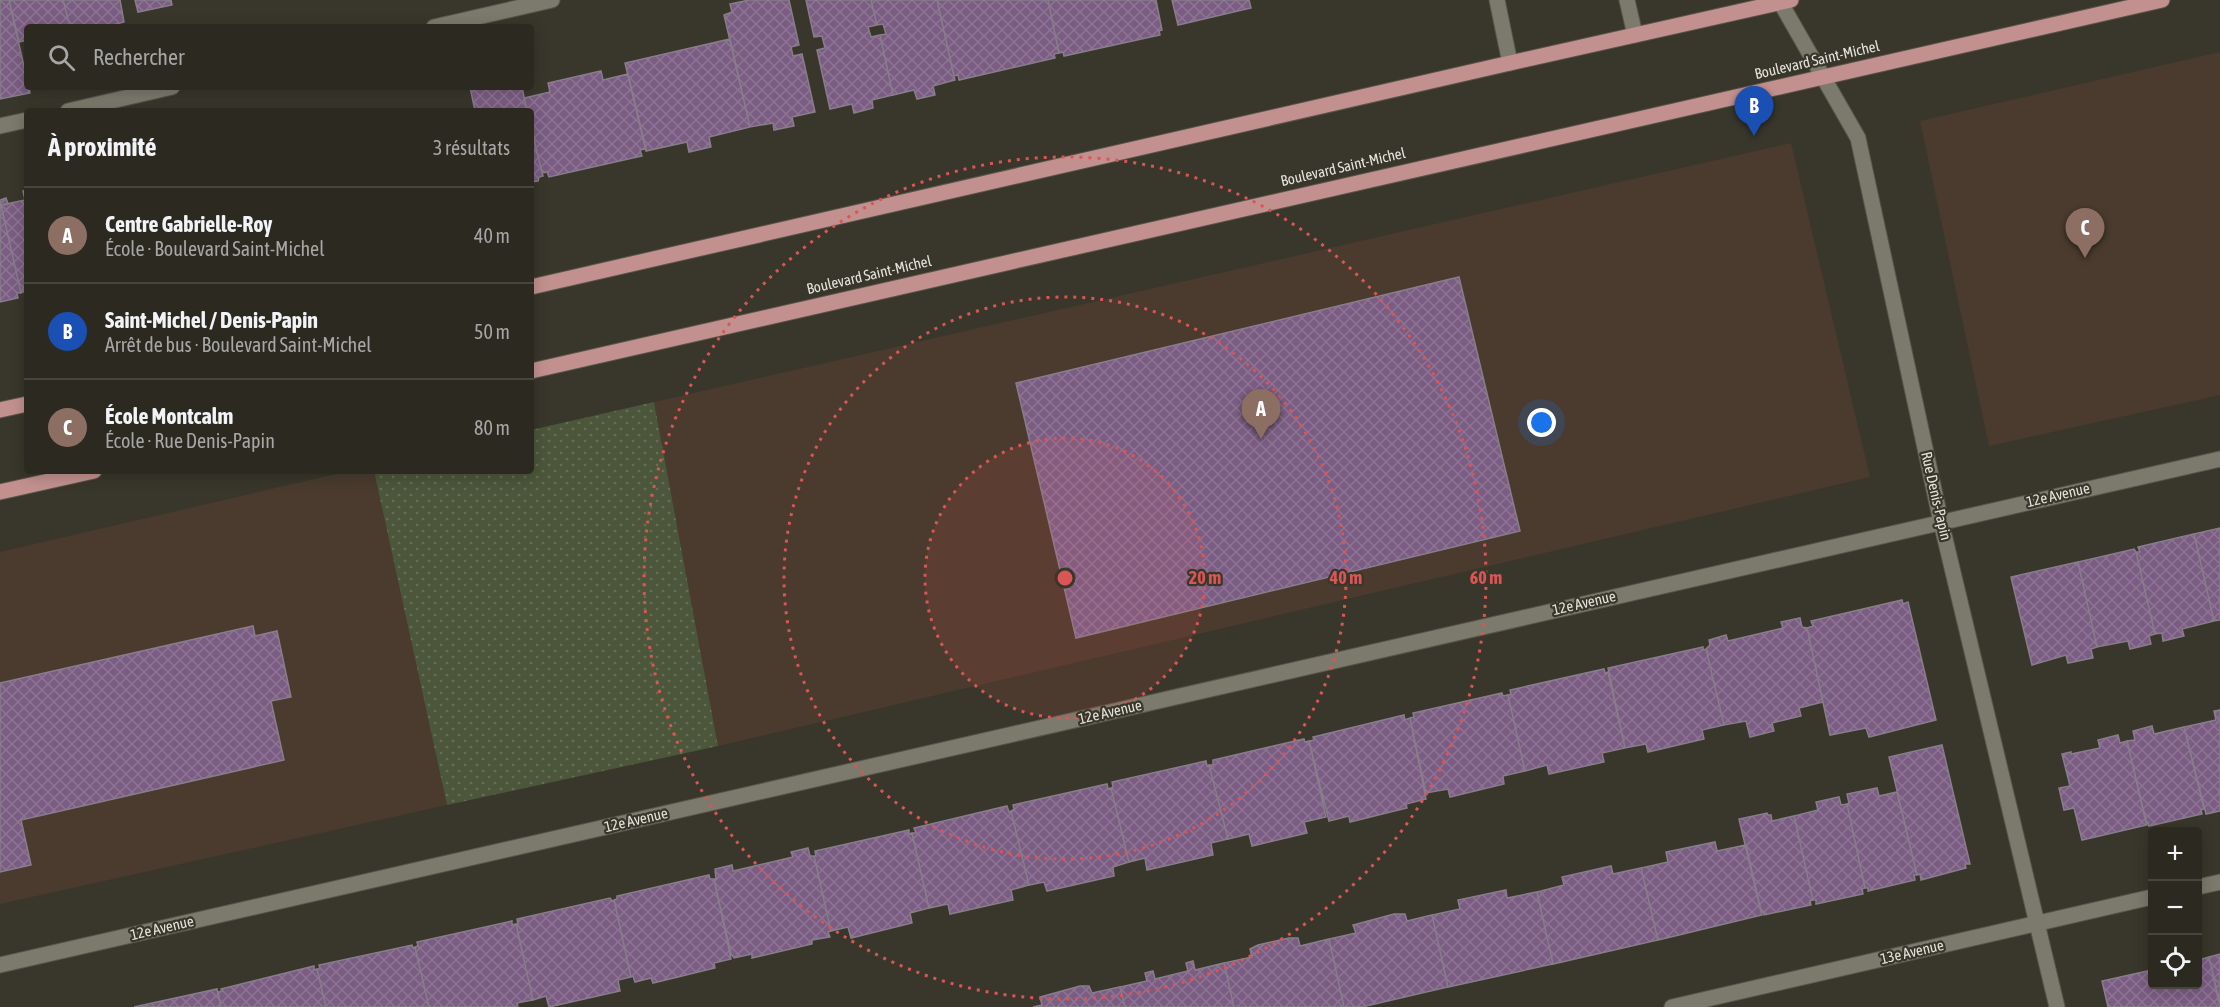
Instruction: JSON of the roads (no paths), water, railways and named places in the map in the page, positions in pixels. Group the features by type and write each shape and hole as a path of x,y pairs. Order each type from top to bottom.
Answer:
{"main road":[{"name":"Boulevard Saint-Michel","path":"534,370 2162,0"},
{"path":"534,287 1783,1"},
{"path":"0,410 24,405"},
{"path":"0,492 81,474"}],"street":[{"path":"448,24 552,0"},
{"path":"1497,0 1510,63"},
{"path":"1627,0 1635,35"},
{"name":"Rue Denis-Papin","path":"1783,1 1823,78 1858,138 1941,522 2057,1007"},
{"path":"81,108 159,90"},
{"path":"0,126 24,121"},
{"name":"12e Avenue","path":"0,965 2220,459"},
{"path":"2202,886 2220,882"},
{"name":"13e Avenue","path":"1672,1007 2148,898"}],"place":[{"name":"Saint-Michel / Denis-Papin","path":"1754,136"},
{"name":"École Montcalm","path":"2085,258"},
{"name":"Centre Gabrielle-Roy","path":"1261,439"}]}
